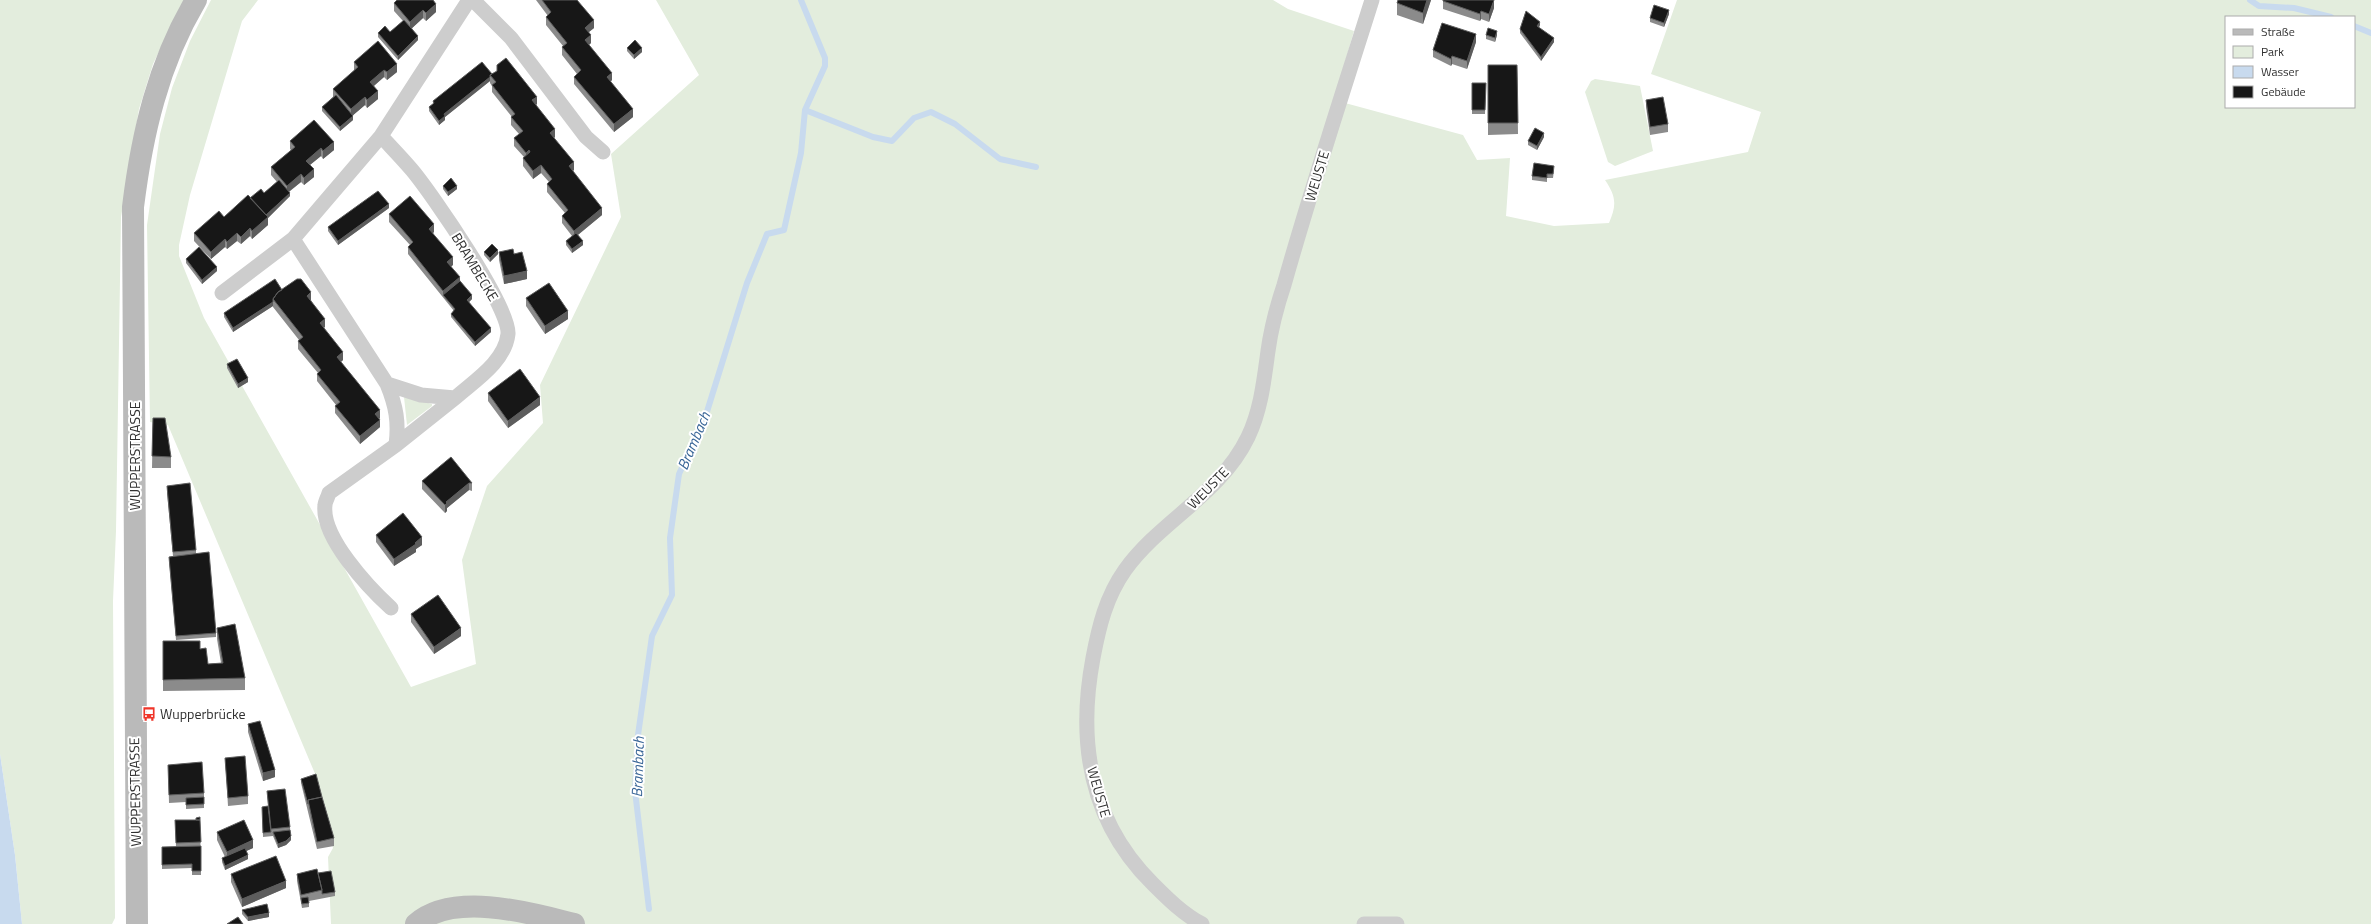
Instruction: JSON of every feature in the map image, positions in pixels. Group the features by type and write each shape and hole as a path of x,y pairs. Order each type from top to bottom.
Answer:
{"main road":[{"name":"WUPPERSTRASSE","path":"137,924 134,720 133,207 138,167 150,110 162,69 179,28 196,0"},
{"path":"416,924 438,912 468,907 503,909 574,924"}],"street":[{"path":"222,293 292,239 381,136 469,0"},
{"path":"473,0 511,38 586,137 603,152"},
{"name":"WEUSTE","path":"1202,924 1174,904 1137,868 1112,832 1101,807 1091,770 1087,734 1087,709 1092,665 1103,613 1111,593 1125,570 1141,551 1194,504 1226,473 1248,437 1258,408 1268,348 1283,286 1372,0"},
{"name":"BRAMBECKE","path":"381,136 412,170 488,284 508,333 503,351 495,363 455,398 396,445 329,494 325,506 329,530 363,582 391,608"},
{"path":"292,239 387,384 396,406 399,424 396,445"},
{"path":"387,384 421,395 455,398"},
{"path":"1364,924 1397,924"}],"green space":[{"path":"0,0 184,0 153,64 139,109 121,217 116,531 113,601 115,918 112,924 22,924 15,855 0,754"},
{"path":"211,0 258,0 242,21 190,195 179,245 179,256 204,318 411,687 476,664 462,560 487,486 543,423 540,385 621,217 611,154 699,75 656,0 1273,0 1288,9 1354,31 1334,100 1463,135 1477,160 1510,158 1506,216 1554,226 1609,223 1613,211 1614,201 1605,180 1748,152 1761,112 1651,74 1677,0 2371,0 2371,924 331,924 328,857 333,848 316,776 168,425 150,422 147,225 160,134 172,88 190,41"},
{"path":"1595,79 1640,86 1653,151 1615,166 1608,162 1585,92 1591,81"},
{"path":"404,397 432,404 432,406 407,425"}],"water":[{"path":"0,754 15,855 22,924 0,924"}],"building":[{"path":"397,0 433,0 436,4 426,13 423,10 410,22 394,3"},
{"path":"542,0 577,0 594,20 585,28 591,35 585,40 612,73 607,77 633,109 614,124 574,77 581,70 562,47 567,43 546,17 551,12"},
{"path":"1398,0 1427,0 1423,13 1397,3"},
{"path":"1443,0 1494,0 1489,14 1481,11 1480,14"},
{"path":"1654,5 1669,10 1664,23 1650,18"},
{"path":"1526,11 1540,22 1537,26 1554,38 1541,57 1520,29"},
{"path":"404,20 418,36 398,56 378,33 385,26 390,32"},
{"path":"1442,23 1476,34 1467,61 1452,56 1451,59 1433,50"},
{"path":"1488,28 1497,31 1495,38 1486,35"},
{"path":"635,40 642,48 634,55 627,48"},
{"path":"378,41 397,64 387,72 384,70 370,82 378,91 367,100 365,97 351,109 333,89 358,67 354,62"},
{"path":"506,58 537,97 532,100 555,129 550,133 574,162 569,166 602,208 574,231 562,216 568,210 547,184 552,179 541,165 533,171 523,158 530,152 529,150 526,153 514,138 523,131 511,117 515,114 492,85 496,82 490,75 497,71 497,65"},
{"path":"482,62 492,74 490,77 444,114 445,116 439,121 429,107 434,103 433,101"},
{"path":"1488,65 1517,65 1518,123 1488,123"},
{"path":"1472,83 1486,83 1485,110 1472,110"},
{"path":"336,95 353,116 340,127 322,107"},
{"path":"1663,97 1668,124 1650,127 1646,100"},
{"path":"314,120 334,142 323,151 321,148 306,161 314,169 304,178 301,174 287,186 271,167 295,147 290,141"},
{"path":"1535,128 1544,133 1537,146 1528,141"},
{"path":"1534,163 1554,166 1553,174 1547,174 1547,178 1532,176"},
{"path":"451,178 457,186 448,192 443,186"},
{"path":"279,180 290,193 266,215 250,198 261,189 264,193"},
{"path":"378,191 389,204 338,241 328,227"},
{"path":"248,195 268,217 252,231 250,228 241,237 237,233 227,242 225,239 211,252 194,233 219,211 224,217"},
{"path":"410,196 434,224 429,229 453,257 447,262 460,277 443,291 408,247 413,242 389,214"},
{"path":"576,233 583,241 572,249 566,241"},
{"path":"492,244 498,250 490,258 484,252"},
{"path":"199,247 217,267 202,280 186,259"},
{"path":"513,249 514,254 522,252 527,271 504,276 499,252"},
{"path":"275,279 282,290 278,292 273,299 273,302 233,328 224,313"},
{"path":"297,279 301,279 311,292 307,296 325,319 320,323 343,352 337,357 380,410 375,414 380,420 360,436 335,406 340,402 317,374 321,370 298,341 303,337 273,299 278,292"},
{"path":"460,281 472,295 467,300 491,328 475,342 451,314 455,309 443,295"},
{"path":"549,283 568,311 545,326 526,298"},
{"path":"237,359 248,378 238,384 227,364"},
{"path":"520,369 540,397 508,421 488,393"},
{"path":"153,418 165,418 171,457 152,456"},
{"path":"451,457 472,483 469,483 446,502 447,503 445,505 422,481"},
{"path":"190,483 196,550 173,552 167,486"},
{"path":"403,513 422,537 415,543 416,544 394,559 376,535"},
{"path":"209,552 216,633 176,636 169,557"},
{"path":"438,595 461,628 434,647 411,614"},
{"path":"235,624 245,678 163,680 163,641 200,641 200,649 206,648 208,664 223,663 217,628"},
{"path":"260,721 275,770 263,773 248,724"},
{"path":"245,756 248,796 228,798 225,758"},
{"path":"202,762 204,793 169,795 168,765"},
{"path":"316,774 322,797 308,800 308,804 301,779"},
{"path":"285,789 290,827 271,829 267,791"},
{"path":"204,797 204,804 186,805 186,798"},
{"path":"322,797 334,838 317,842 308,800"},
{"path":"268,806 271,832 263,833 262,807"},
{"path":"175,820 200,820 201,842 176,843"},
{"path":"244,820 253,840 227,852 217,832"},
{"path":"290,830 291,836 286,841 278,844 273,832"},
{"path":"201,846 201,871 192,871 192,864 162,865 162,847"},
{"path":"245,848 248,855 225,866 222,858"},
{"path":"276,856 286,881 242,899 231,874"},
{"path":"317,869 322,890 301,895 297,874"},
{"path":"331,871 335,892 322,894 318,873"},
{"path":"308,897 309,903 302,904 301,898"},
{"path":"267,904 269,913 248,917 242,910"},
{"path":"238,917 243,924 227,924"}],"waterway":[{"name":"Brambach","path":"649,909 635,791 638,735 652,636 672,595 670,538 679,474 705,418 747,283 767,234 784,230 801,153 805,110 825,66 825,58 801,0"},
{"path":"2250,0 2259,6 2294,8 2327,16"},
{"path":"2355,26 2371,33"},
{"path":"805,110 873,137 892,141 914,118 931,112 955,124 1000,159 1036,167"}],"place":[{"name":"Wupperbrücke","path":"149,714"}]}
